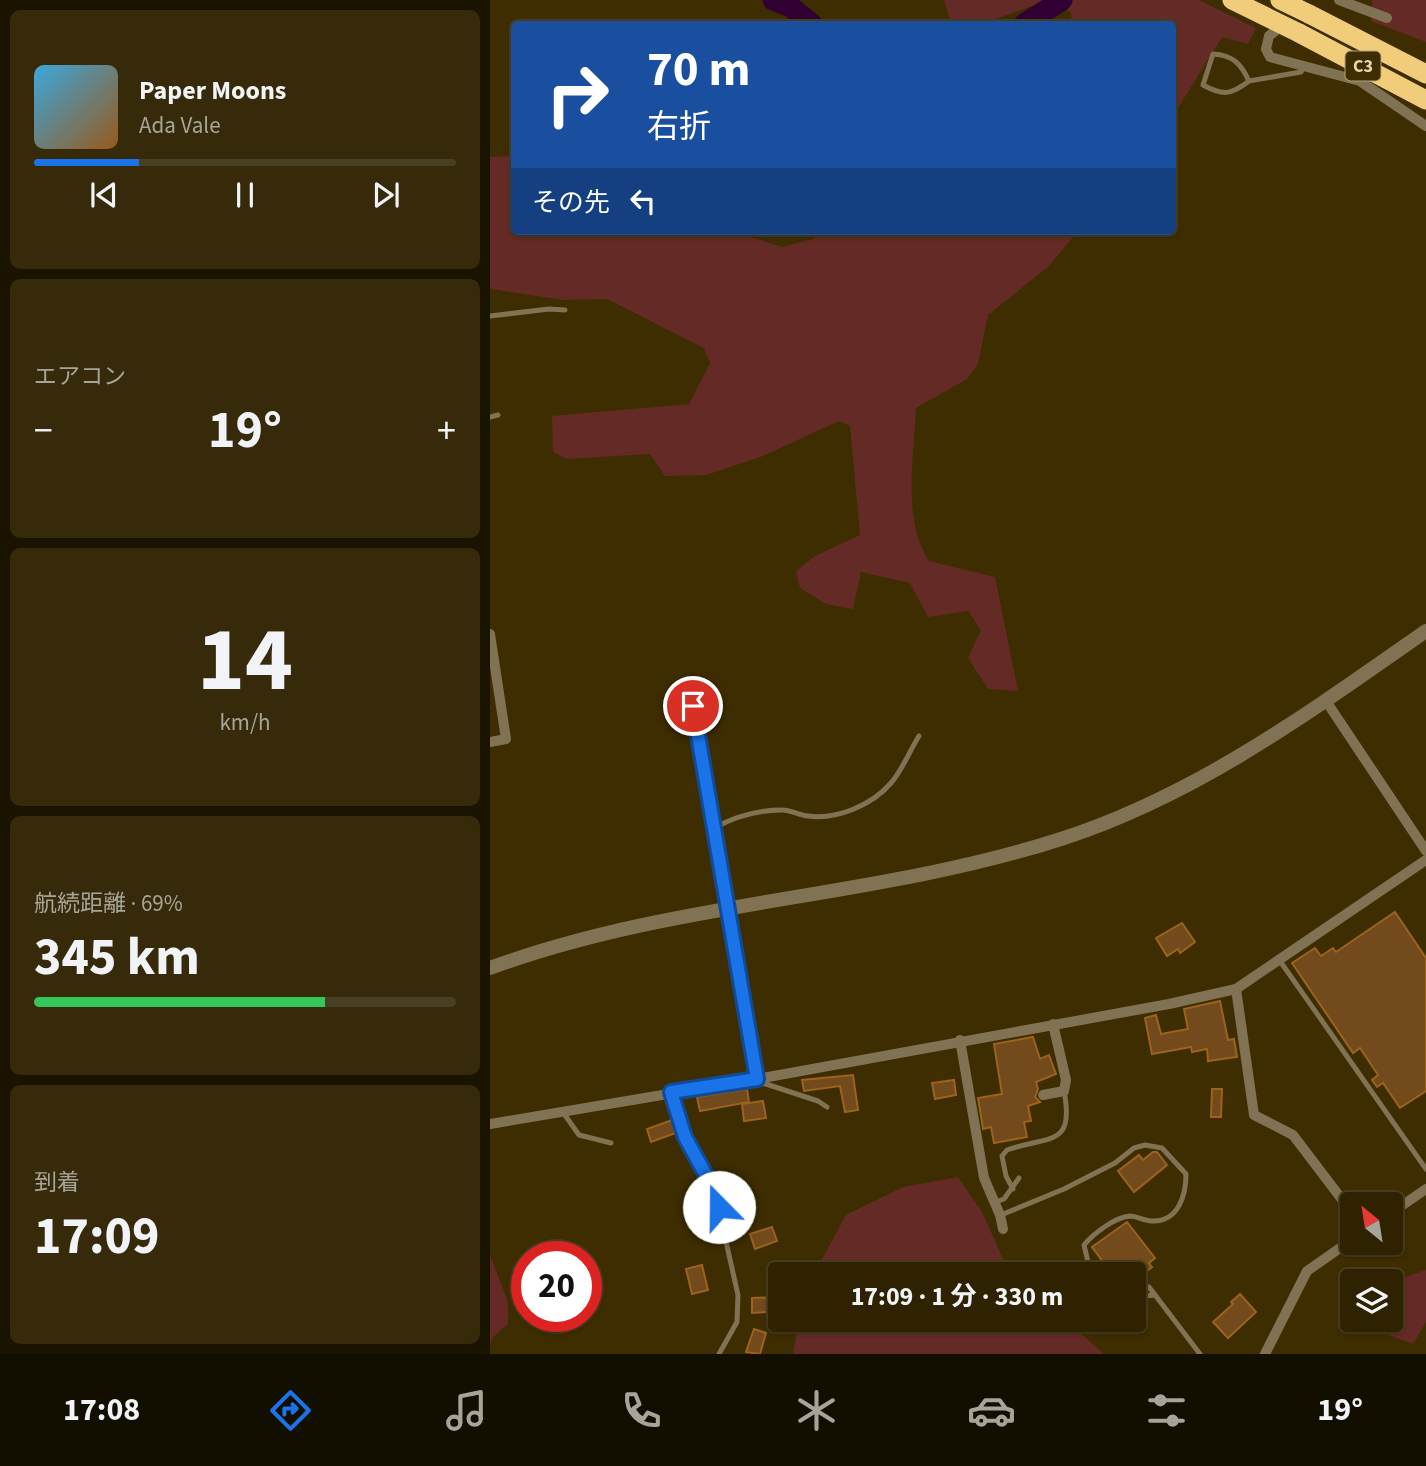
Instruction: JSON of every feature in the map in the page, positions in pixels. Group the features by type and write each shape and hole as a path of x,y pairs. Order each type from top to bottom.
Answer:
{"highway":[{"name":"C3","path":"1232,0 1426,100"},
{"name":"C3","path":"1280,0 1310,7 1426,74"}],"street":[{"path":"1339,0 1387,19"},
{"path":"1310,7 1269,36 1266,49 1270,57 1360,81 1426,126"},
{"path":"490,968 545,948 728,908 947,869 1062,838 1167,797 1210,775 1255,749 1426,631"},
{"path":"490,634 506,739 490,742"},
{"path":"1326,701 1426,851"},
{"path":"490,1124 758,1079 1179,1002 1236,989 1426,860"},
{"path":"1236,989 1254,1115 1293,1135 1340,1197"},
{"path":"1043,1095 1064,1091 1066,1080 1053,1024"},
{"path":"960,1040 984,1178 1003,1229"},
{"path":"671,1092 685,1137"},
{"path":"1404,1204 1426,1189"},
{"path":"1265,1354 1307,1271 1340,1248"}],"lane":[{"path":"1249,81 1235,60 1226,54 1213,54 1203,85 1219,94 1227,94 1249,81 1301,72 1305,65"},
{"path":"490,316 565,310"},
{"path":"490,417 498,415"},
{"path":"693,706 758,1079 818,1101 827,1107"},
{"path":"714,828 733,818 781,810 806,816 828,817 859,807 879,795 891,783 919,736"},
{"path":"1280,961 1426,1169"},
{"path":"1013,1189 1006,1177 1002,1156 1007,1150 1052,1138 1067,1127 1069,1114 1064,1091"},
{"path":"562,1111 579,1135 611,1143"},
{"path":"685,1137 713,1188 738,1295 737,1322 719,1354"},
{"path":"1000,1215 1064,1189 1115,1163 1134,1148 1145,1145 1162,1148 1186,1174 1186,1194 1181,1205 1160,1220 1131,1216 1120,1218 1084,1245 1085,1254 1090,1262"},
{"path":"995,1202 1004,1199 1019,1178"},
{"path":"1149,1287 1200,1354"},
{"path":"1146,1296 1155,1295"}],"shaded area":[{"path":"944,0 1049,0 990,21 950,21"},
{"path":"1057,0 1199,0 1256,28 1248,44 1222,37 1176,108 1176,21 1072,21 1071,13"},
{"path":"1372,0 1426,0 1426,42 1371,21"},
{"path":"511,156 511,235 745,235 782,247 813,239 816,235 1075,235 1049,266 988,315 978,364 967,379 916,408 912,507 921,545 929,561 995,577 1018,691 988,689 968,658 981,630 968,611 928,617 910,583 861,572 853,609 826,604 800,588 796,571 815,556 860,535 850,426 839,421 763,456 706,475 665,476 650,454 567,459 553,452 552,416 689,404 710,363 704,348 607,299 564,300 490,289 490,157"},
{"path":"958,1177 982,1212 1005,1262 821,1262 846,1215 903,1187"},
{"path":"490,1255 508,1302 508,1324 492,1338 490,1346"},
{"path":"1426,1270 1426,1322 1413,1344 1387,1332 1403,1332 1403,1278"},
{"path":"797,1332 1079,1332 1104,1354 793,1354"}],"building":[{"path":"1395,912 1426,958 1426,1091 1400,1108 1383,1083 1377,1087 1372,1080 1378,1075 1360,1048 1353,1053 1292,963 1315,948 1321,956 1333,948 1336,952"},
{"path":"1182,923 1195,942 1180,953 1178,949 1167,956 1156,938"},
{"path":"1220,1001 1228,1040 1234,1039 1237,1057 1208,1061 1207,1049 1192,1052 1191,1047 1152,1054 1145,1018 1156,1015 1161,1034 1188,1029 1184,1009"},
{"path":"1033,1037 1040,1059 1049,1055 1056,1074 1036,1082 1038,1089 1035,1097 1040,1102 1028,1106 1031,1121 1024,1122 1027,1137 994,1143 991,1127 983,1129 978,1098 1002,1094 994,1044"},
{"path":"853,1075 858,1110 845,1112 840,1086 804,1091 802,1080"},
{"path":"954,1080 956,1095 935,1099 932,1083"},
{"path":"747,1089 749,1102 700,1111 697,1097"},
{"path":"1212,1089 1222,1089 1221,1117 1211,1117"},
{"path":"763,1101 766,1118 744,1121 742,1104"},
{"path":"672,1120 676,1133 651,1142 647,1129"},
{"path":"1157,1152 1167,1165 1134,1192 1118,1171 1139,1155 1143,1160"},
{"path":"1127,1222 1155,1258 1149,1263 1152,1267 1146,1272 1146,1262 1103,1262 1092,1247"},
{"path":"772,1227 777,1241 755,1249 750,1234"},
{"path":"702,1265 708,1290 692,1294 686,1269"},
{"path":"1240,1294 1256,1312 1228,1338 1213,1322"},
{"path":"768,1297 768,1312 752,1313 752,1298"},
{"path":"754,1329 766,1333 760,1354 746,1352"}],"waterway":[{"path":"773,0 791,7 808,21"},
{"path":"1029,21 1062,0"}],"route":[{"path":"693,706 757,1079 671,1092 685,1137 713,1188 719,1207"}]}
